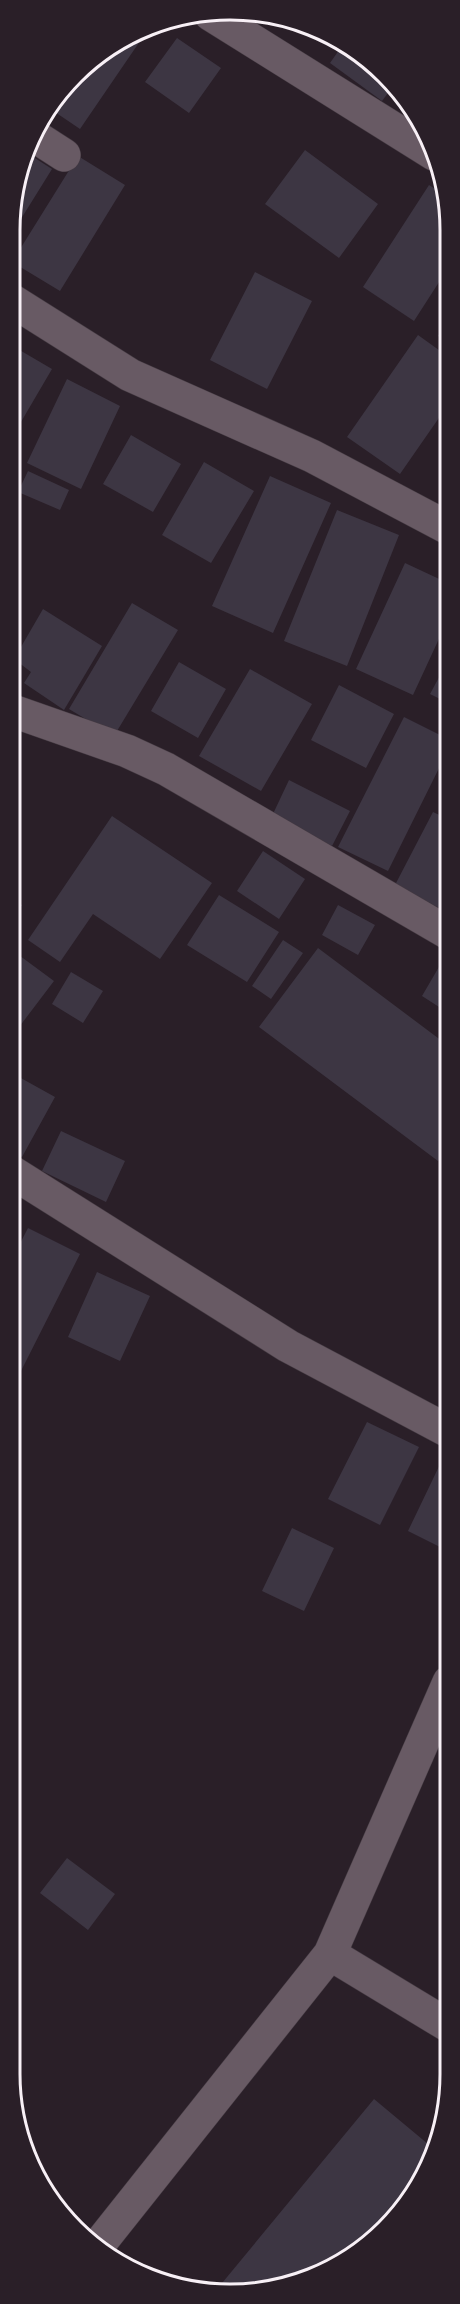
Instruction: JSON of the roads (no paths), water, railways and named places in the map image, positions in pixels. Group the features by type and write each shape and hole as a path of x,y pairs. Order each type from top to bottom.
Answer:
{"street":[{"path":"220,20 423,147"},
{"path":"40,139 64,155"},
{"path":"20,306 130,375 312,456 440,525"},
{"path":"20,714 127,751 166,769 440,928"},
{"path":"20,1177 288,1346 440,1427"},
{"path":"102,2241 330,1954 440,1703"},
{"path":"330,1954 440,2021"}]}
